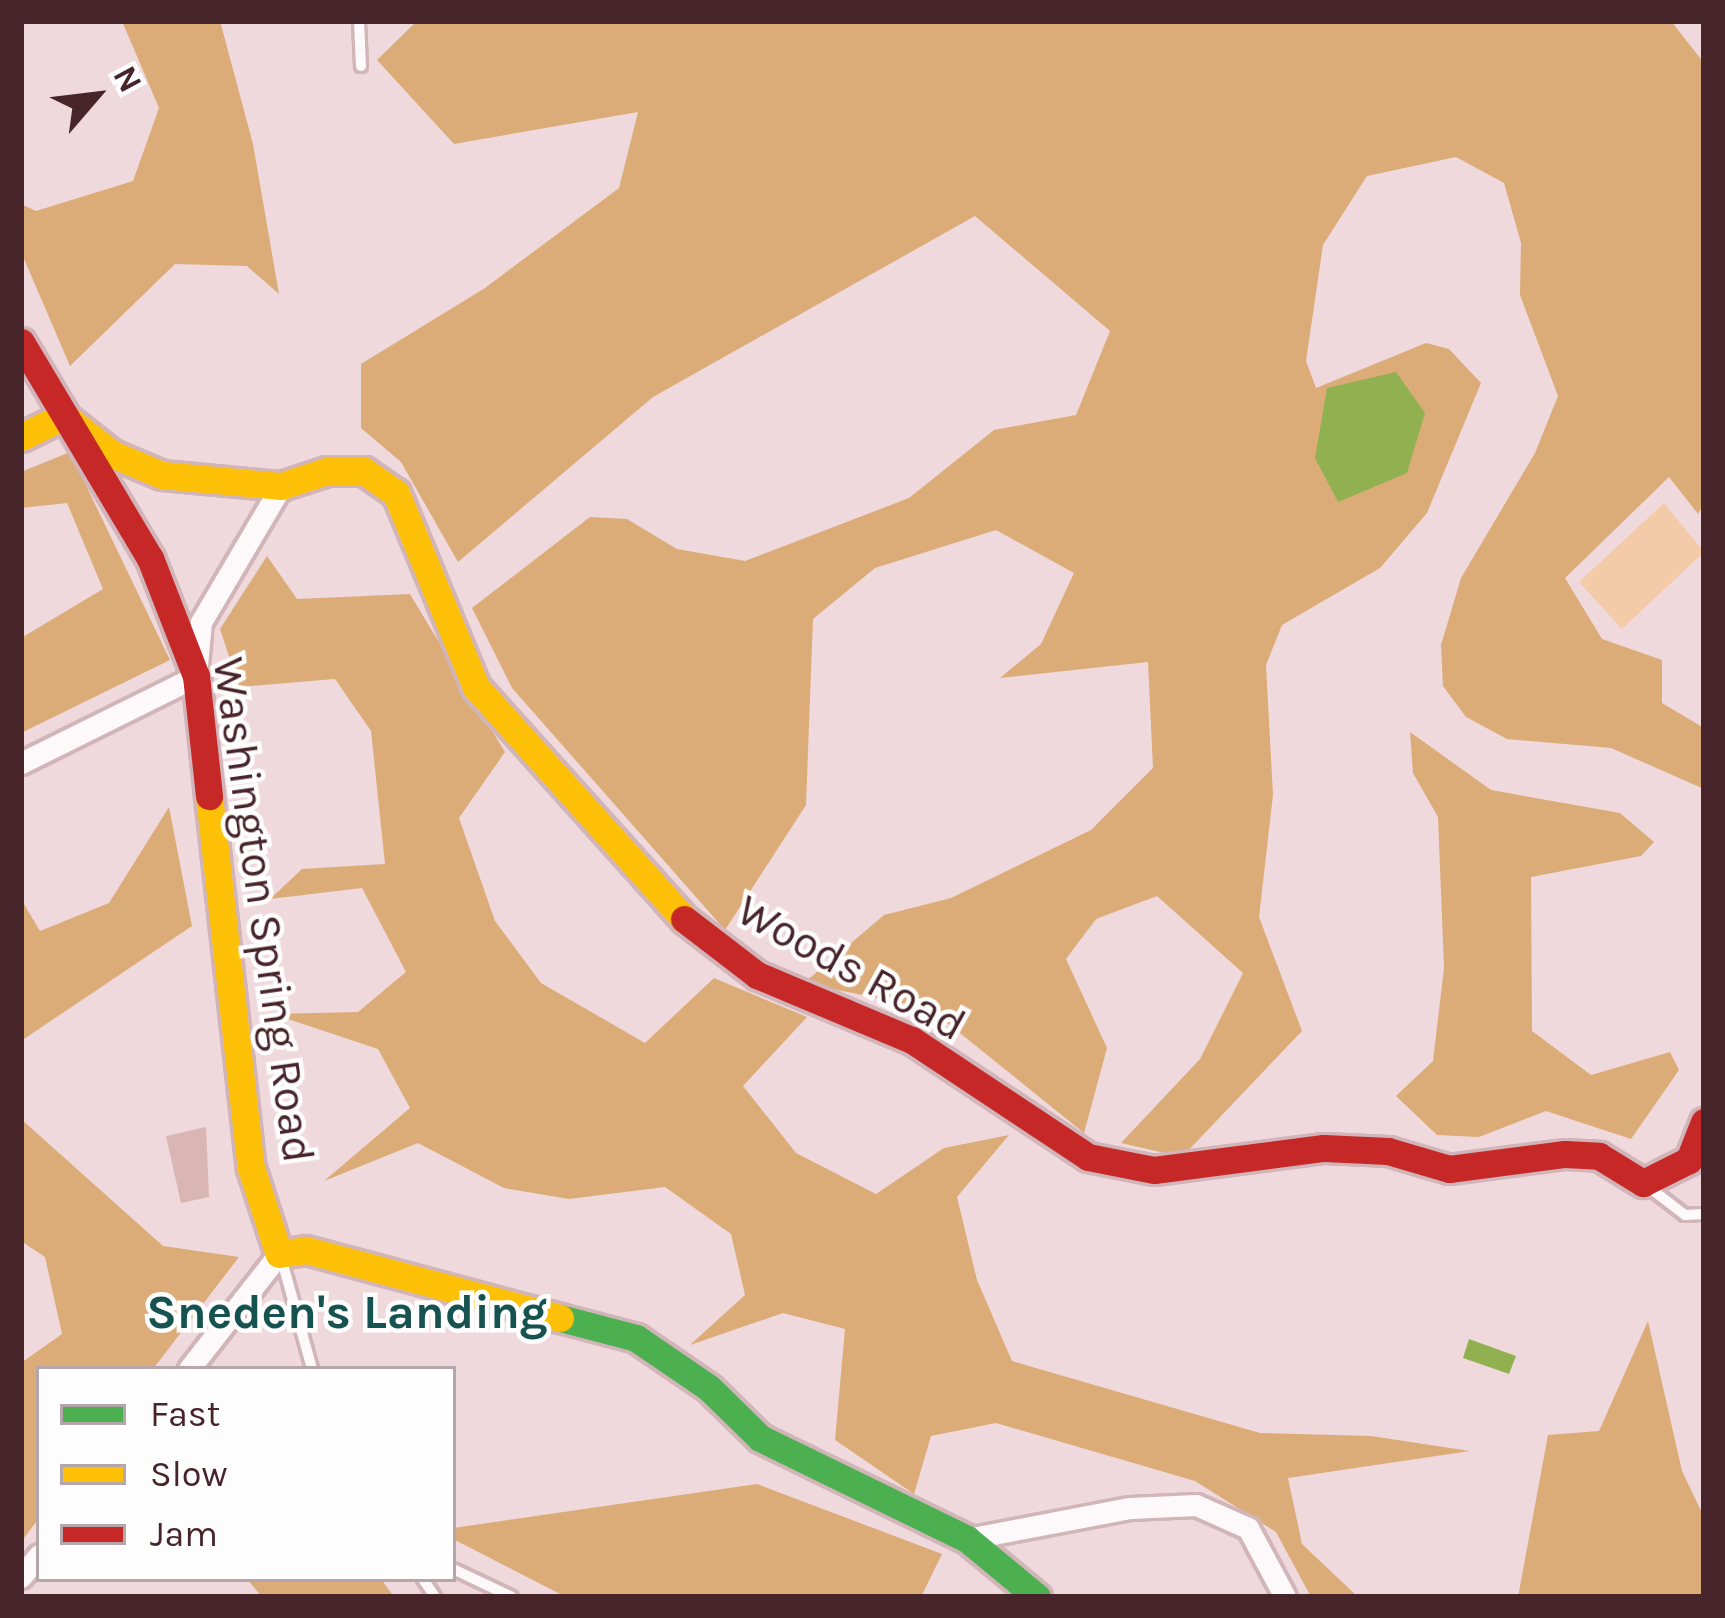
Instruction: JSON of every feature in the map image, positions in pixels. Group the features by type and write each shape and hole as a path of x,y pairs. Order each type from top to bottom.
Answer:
{"street":[{"name":"Washington Spring Road","path":"21,342 150,558 196,676 251,1168 279,1254"},
{"path":"21,437 64,416"},
{"name":"Woods Road","path":"64,416 112,454 162,476 281,486 327,470 364,471 396,494 476,687 633,870 696,930 757,975 912,1040 1088,1156 1154,1170 1214,1168 1324,1148 1388,1151 1449,1169 1565,1154 1599,1156 1643,1183"},
{"path":"21,763 196,676 201,622 281,486"},
{"path":"1643,1183 1689,1160 1704,1122"},
{"path":"191,1366 279,1254 306,1250 636,1337 709,1388 760,1438 967,1539 1037,1597"},
{"path":"967,1539 1130,1508 1196,1505 1248,1528 1285,1597"}],"lane":[{"path":"359,21 361,66"},
{"path":"1643,1183 1685,1215 1704,1214"},
{"path":"279,1254 311,1366"},
{"path":"456,1570 512,1597"}],"shaded area":[{"path":"122,21 220,21 253,144 279,294 247,266 175,264 70,366 21,252 21,204 36,211 133,181 159,108"},
{"path":"417,21 1671,21 1704,63 1704,504 1698,514 1669,477 1565,578 1602,639 1662,660 1662,703 1704,728 1704,789 1611,748 1507,739 1466,717 1443,686 1441,645 1461,578 1535,453 1558,396 1520,295 1521,243 1504,183 1456,157 1367,176 1323,245 1306,361 1316,388 1426,343 1449,349 1481,383 1427,513 1380,568 1282,625 1266,665 1273,795 1259,917 1302,1031 1182,1157 1121,1143 1200,1059 1243,973 1157,896 1096,919 1066,959 1107,1048 1084,1133 930,1009 804,983 884,915 951,898 1091,830 1153,768 1148,662 1000,678 1041,644 1074,573 996,530 875,568 813,619 806,805 725,930 512,688 472,608 590,517 627,519 677,549 745,561 909,498 994,430 1076,415 1110,331 975,216 653,397 458,562 401,462 361,428 361,364 485,288 619,188 638,112 454,144 377,60"},
{"path":"1396,372 1425,413 1407,473 1338,502 1315,458 1327,388"},
{"path":"70,452 170,660 21,733 21,638 103,589 67,503 21,508 21,472"},
{"path":"1664,503 1704,552 1622,629 1579,582"},
{"path":"267,556 297,599 410,594 505,752 459,818 495,921 541,983 645,1043 714,978 807,1017 743,1086 796,1153 876,1194 944,1148 1009,1135 957,1197 977,1280 1012,1361 1260,1433 1371,1436 1470,1451 1288,1478 1302,1544 1358,1597 1311,1597 1276,1532 1195,1481 996,1423 931,1436 914,1494 835,1440 845,1329 783,1313 690,1345 745,1295 731,1234 665,1187 569,1199 504,1188 418,1143 324,1181 410,1108 378,1049 273,1014 358,1012 406,972 362,888 270,899 302,869 385,864 371,731 335,679 239,687 220,629"},
{"path":"1410,732 1491,790 1620,813 1654,842 1641,856 1531,877 1532,1031 1591,1075 1670,1052 1679,1070 1631,1139 1546,1111 1479,1137 1437,1135 1396,1096 1433,1061 1444,968 1438,817 1413,773"},
{"path":"169,807 192,926 21,1041 21,899 40,931 109,903"},
{"path":"21,1119 163,1246 239,1257 155,1366 36,1366 36,1522 21,1542 21,1363 62,1334 45,1257 21,1241"},
{"path":"1648,1321 1682,1471 1704,1517 1704,1597 1518,1597 1548,1435 1599,1431"},
{"path":"1469,1339 1516,1356 1509,1374 1463,1358"},
{"path":"757,1484 942,1554 921,1597 582,1597 560,1594 456,1541 456,1528"},
{"path":"250,1582 383,1582 394,1597 262,1597"}],"building":[{"path":"206,1127 209,1197 181,1203 166,1136"}],"traffic: fast":[{"path":"560,1318 636,1338 709,1388 760,1438 967,1539 1037,1597"}],"traffic: slow":[{"path":"21,437 64,416 112,454 162,475 281,486 327,471 364,471 396,493 476,687 684,919"},
{"path":"209,796 251,1168 279,1254 306,1250 560,1318"}],"traffic: jam":[{"path":"21,342 150,558 196,676 209,796"},
{"path":"684,919 757,975 912,1040 1088,1157 1154,1170 1324,1148 1388,1151 1449,1169 1565,1154 1599,1156 1643,1183 1689,1160 1704,1122"}],"district":[{"name":"Sneden's Landing","path":"347,1313"}]}
